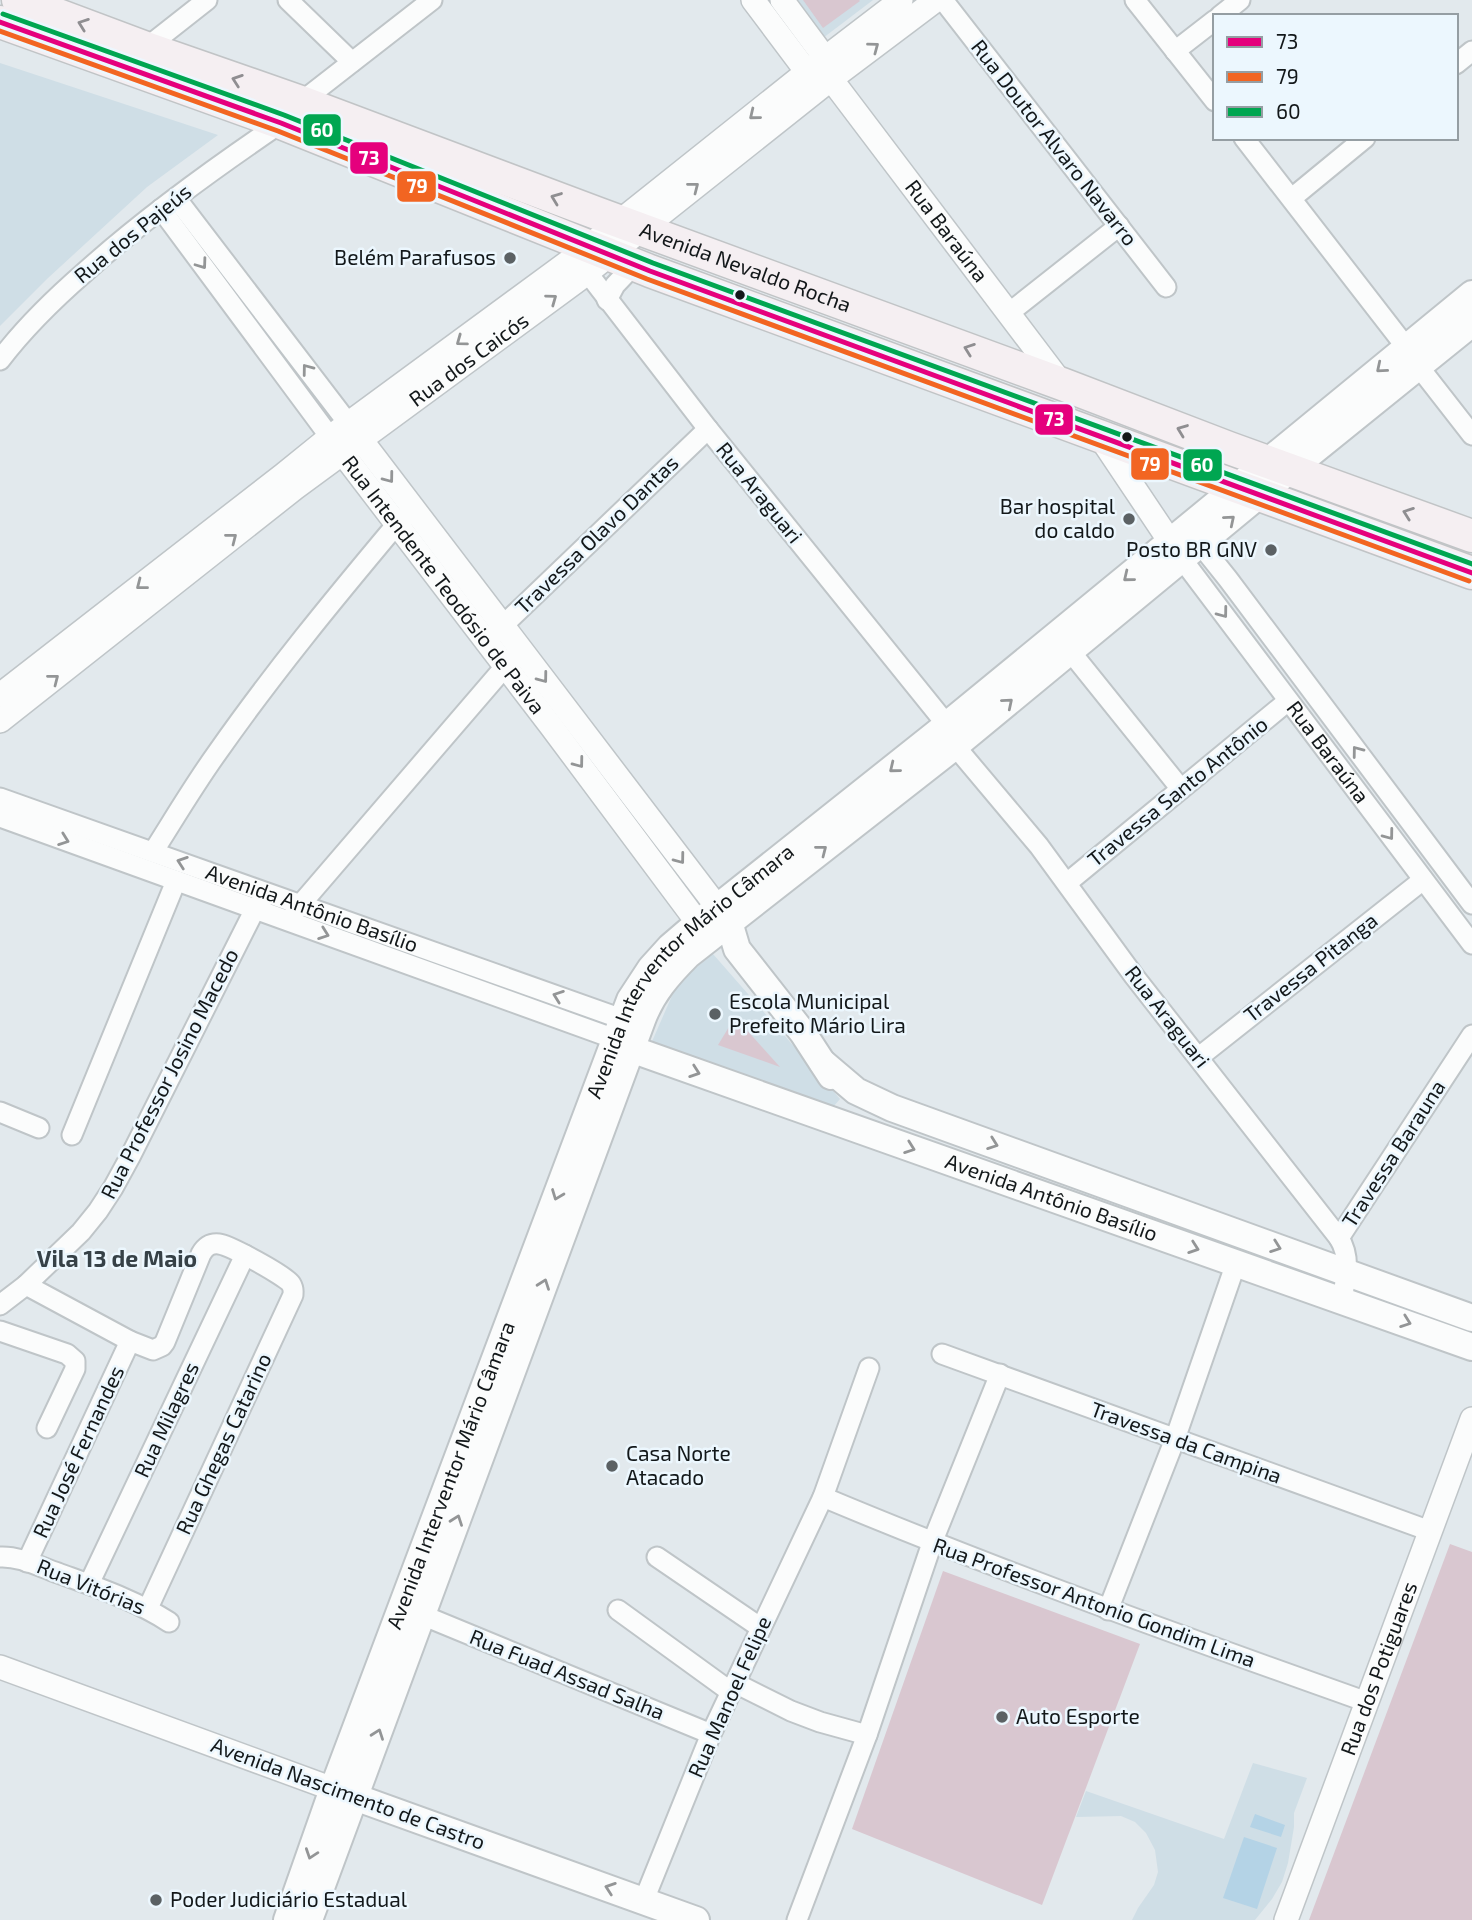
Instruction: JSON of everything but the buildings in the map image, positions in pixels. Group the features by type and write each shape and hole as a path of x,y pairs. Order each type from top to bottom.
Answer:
{"highway":[{"name":"Avenida Nevaldo Rocha","path":"18,0 146,48 291,113 599,259 1472,573"},
{"name":"Avenida Nevaldo Rocha","path":"0,22 291,113 630,225 1472,536"}],"main road":[{"name":"Avenida Interventor Mário Câmara","path":"951,736 1070,651 1249,491 1413,357 1472,295"},
{"name":"Avenida Interventor Mário Câmara","path":"1413,357 1472,323"},
{"name":"Avenida Interventor Mário Câmara","path":"309,1920 344,1793 512,1317 623,1036 714,922 1184,549"},
{"name":"Rua Intendente Teodósio de Paiva","path":"714,922 803,1033 865,1132"},
{"name":"Avenida Antônio Basílio","path":"623,1036 865,1132 1472,1347"},
{"name":"Avenida Antônio Basílio","path":"823,1063 856,1091 882,1104 1472,1318"},
{"name":"Avenida Interventor Mário Câmara","path":"287,1920 422,1615 512,1317"},
{"name":"Avenida Nascimento de Castro","path":"344,1793 696,1920"}],"street":[{"path":"146,48 207,0"},
{"path":"289,0 352,62"},
{"name":"Rua dos Pajeús","path":"0,360 53,300 105,254 168,203 291,113 432,0"},
{"name":"Rua Baraúna","path":"752,0 821,70 1062,384"},
{"name":"Rua Baraúna","path":"782,0 821,70"},
{"name":"Rua dos Caicós","path":"0,695 346,438 599,259 630,225 821,70 901,0"},
{"name":"Rua dos Caicós","path":"821,70 936,0"},
{"name":"Rua Doutor Alvaro Navarro","path":"943,0 1166,287"},
{"path":"1135,0 1213,98"},
{"path":"1222,14 1240,0"},
{"path":"1175,51 1213,22"},
{"path":"1458,62 1472,51"},
{"path":"1246,140 1472,435"},
{"path":"1292,198 1364,140"},
{"name":"Rua Intendente Teodósio de Paiva","path":"168,203 346,438 414,509 512,657 714,922"},
{"path":"1009,313 1119,226"},
{"path":"599,259 615,285 607,300"},
{"name":"Rua Araguari","path":"599,259 607,300 1039,846 1134,976 1339,1238 1344,1246 1347,1273 1342,1299"},
{"name":"Travessa Olavo Dantas","path":"495,633 708,429"},
{"name":"Rua Baraúna","path":"1100,437 1184,549 1288,701 1472,944"},
{"name":"Rua Intendente Teodósio de Paiva","path":"346,438 396,525 495,633"},
{"name":"Rua dos Caicós","path":"0,721 289,482"},
{"path":"153,852 216,754 265,687 318,618 396,525 414,509"},
{"name":"Rua Baraúna","path":"1184,549 1228,579 1472,904"},
{"path":"1070,651 1181,789"},
{"path":"285,920 302,904 512,657"},
{"name":"Travessa Santo Antônio","path":"1067,883 1288,701"},
{"path":"1359,795 1378,779"},
{"name":"Avenida Antônio Basílio","path":"0,798 302,904 623,1036"},
{"name":"Avenida Antônio Basílio","path":"0,817 285,920 623,1036"},
{"name":"Travessa Pitanga","path":"1199,1057 1423,880"},
{"path":"72,1135 176,881"},
{"name":"Rua Professor Josino Macedo","path":"0,1305 26,1286 98,1211 130,1157 255,909 270,893"},
{"name":"Travessa Barauna","path":"1339,1238 1472,1035"},
{"path":"0,1112 39,1128"},
{"path":"26,1286 130,1342 153,1350 162,1346 171,1330 204,1248 224,1245 245,1255"},
{"name":"Rua Ghegas Catarino","path":"148,1608 293,1295 287,1279 245,1255"},
{"name":"Rua Milagres","path":"89,1584 245,1255"},
{"path":"1108,1610 1175,1439 1236,1263"},
{"path":"0,1331 67,1354 75,1362 75,1369 47,1428"},
{"name":"Rua José Fernandes","path":"13,1559 130,1342"},
{"name":"Travessa da Campina","path":"942,1353 1430,1531"},
{"name":"Rua Manoel Felipe","path":"644,1900 711,1734 823,1497 869,1368"},
{"path":"797,1920 867,1735 932,1543 1000,1374"},
{"name":"Rua dos Potiguares","path":"1286,1920 1472,1419"},
{"name":"Rua Professor Antonio Gondim Lima","path":"823,1497 932,1543 1108,1610 1367,1702"},
{"path":"657,1557 761,1628"},
{"name":"Rua Vitórias","path":"13,1559 89,1584 148,1608 169,1622"},
{"path":"618,1609 733,1688 820,1722 867,1735"},
{"name":"Rua Fuad Assad Salha","path":"422,1615 711,1734"},
{"name":"Avenida Nascimento de Castro","path":"2,1672 344,1793"}],"shaded area":[{"path":"797,0 873,0 823,38"},
{"path":"803,0 859,0 860,1 823,28"},
{"path":"0,63 218,135 147,187 0,326"},
{"name":"Escola Municipal Prefeito Mário Lira","path":"713,954 840,1099 826,1115 650,1046 678,982"},
{"path":"735,1017 780,1067 718,1045"},
{"path":"1450,1544 1472,1552 1472,1920 1309,1920"},
{"name":"Auto Esporte","path":"943,1571 1140,1644 1042,1905 852,1829"},
{"path":"1253,1763 1307,1778 1294,1813 1288,1863 1282,1882 1272,1899 1255,1920 1132,1920 1154,1885 1158,1872 1155,1850 1146,1833 1135,1822 1121,1816 1076,1817 1086,1791 1224,1839"}],"water":[{"path":"1255,1814 1285,1825 1281,1837 1250,1827"},
{"path":"1244,1837 1277,1848 1257,1909 1223,1898"}],"transit line":[{"name":"60","path":"3,14 284,115 653,263 1472,564"},
{"name":"73","path":"0,22 281,123 650,271 1472,573"},
{"name":"79","path":"0,31 278,131 647,279 1469,581"}],"place":[{"name":"Belém Parafusos","path":"510,258"},
{"name":"Bar hospital do caldo","path":"1129,519"},
{"name":"Posto BR GNV","path":"1271,550"},
{"name":"Escola Municipal Prefeito Mário Lira","path":"715,1014"},
{"name":"Casa Norte Atacado","path":"612,1466"},
{"name":"Auto Esporte","path":"1002,1717"},
{"name":"Poder Judiciário Estadual","path":"156,1900"}],"district":[{"name":"Vila 13 de Maio","path":"117,1259"}]}
